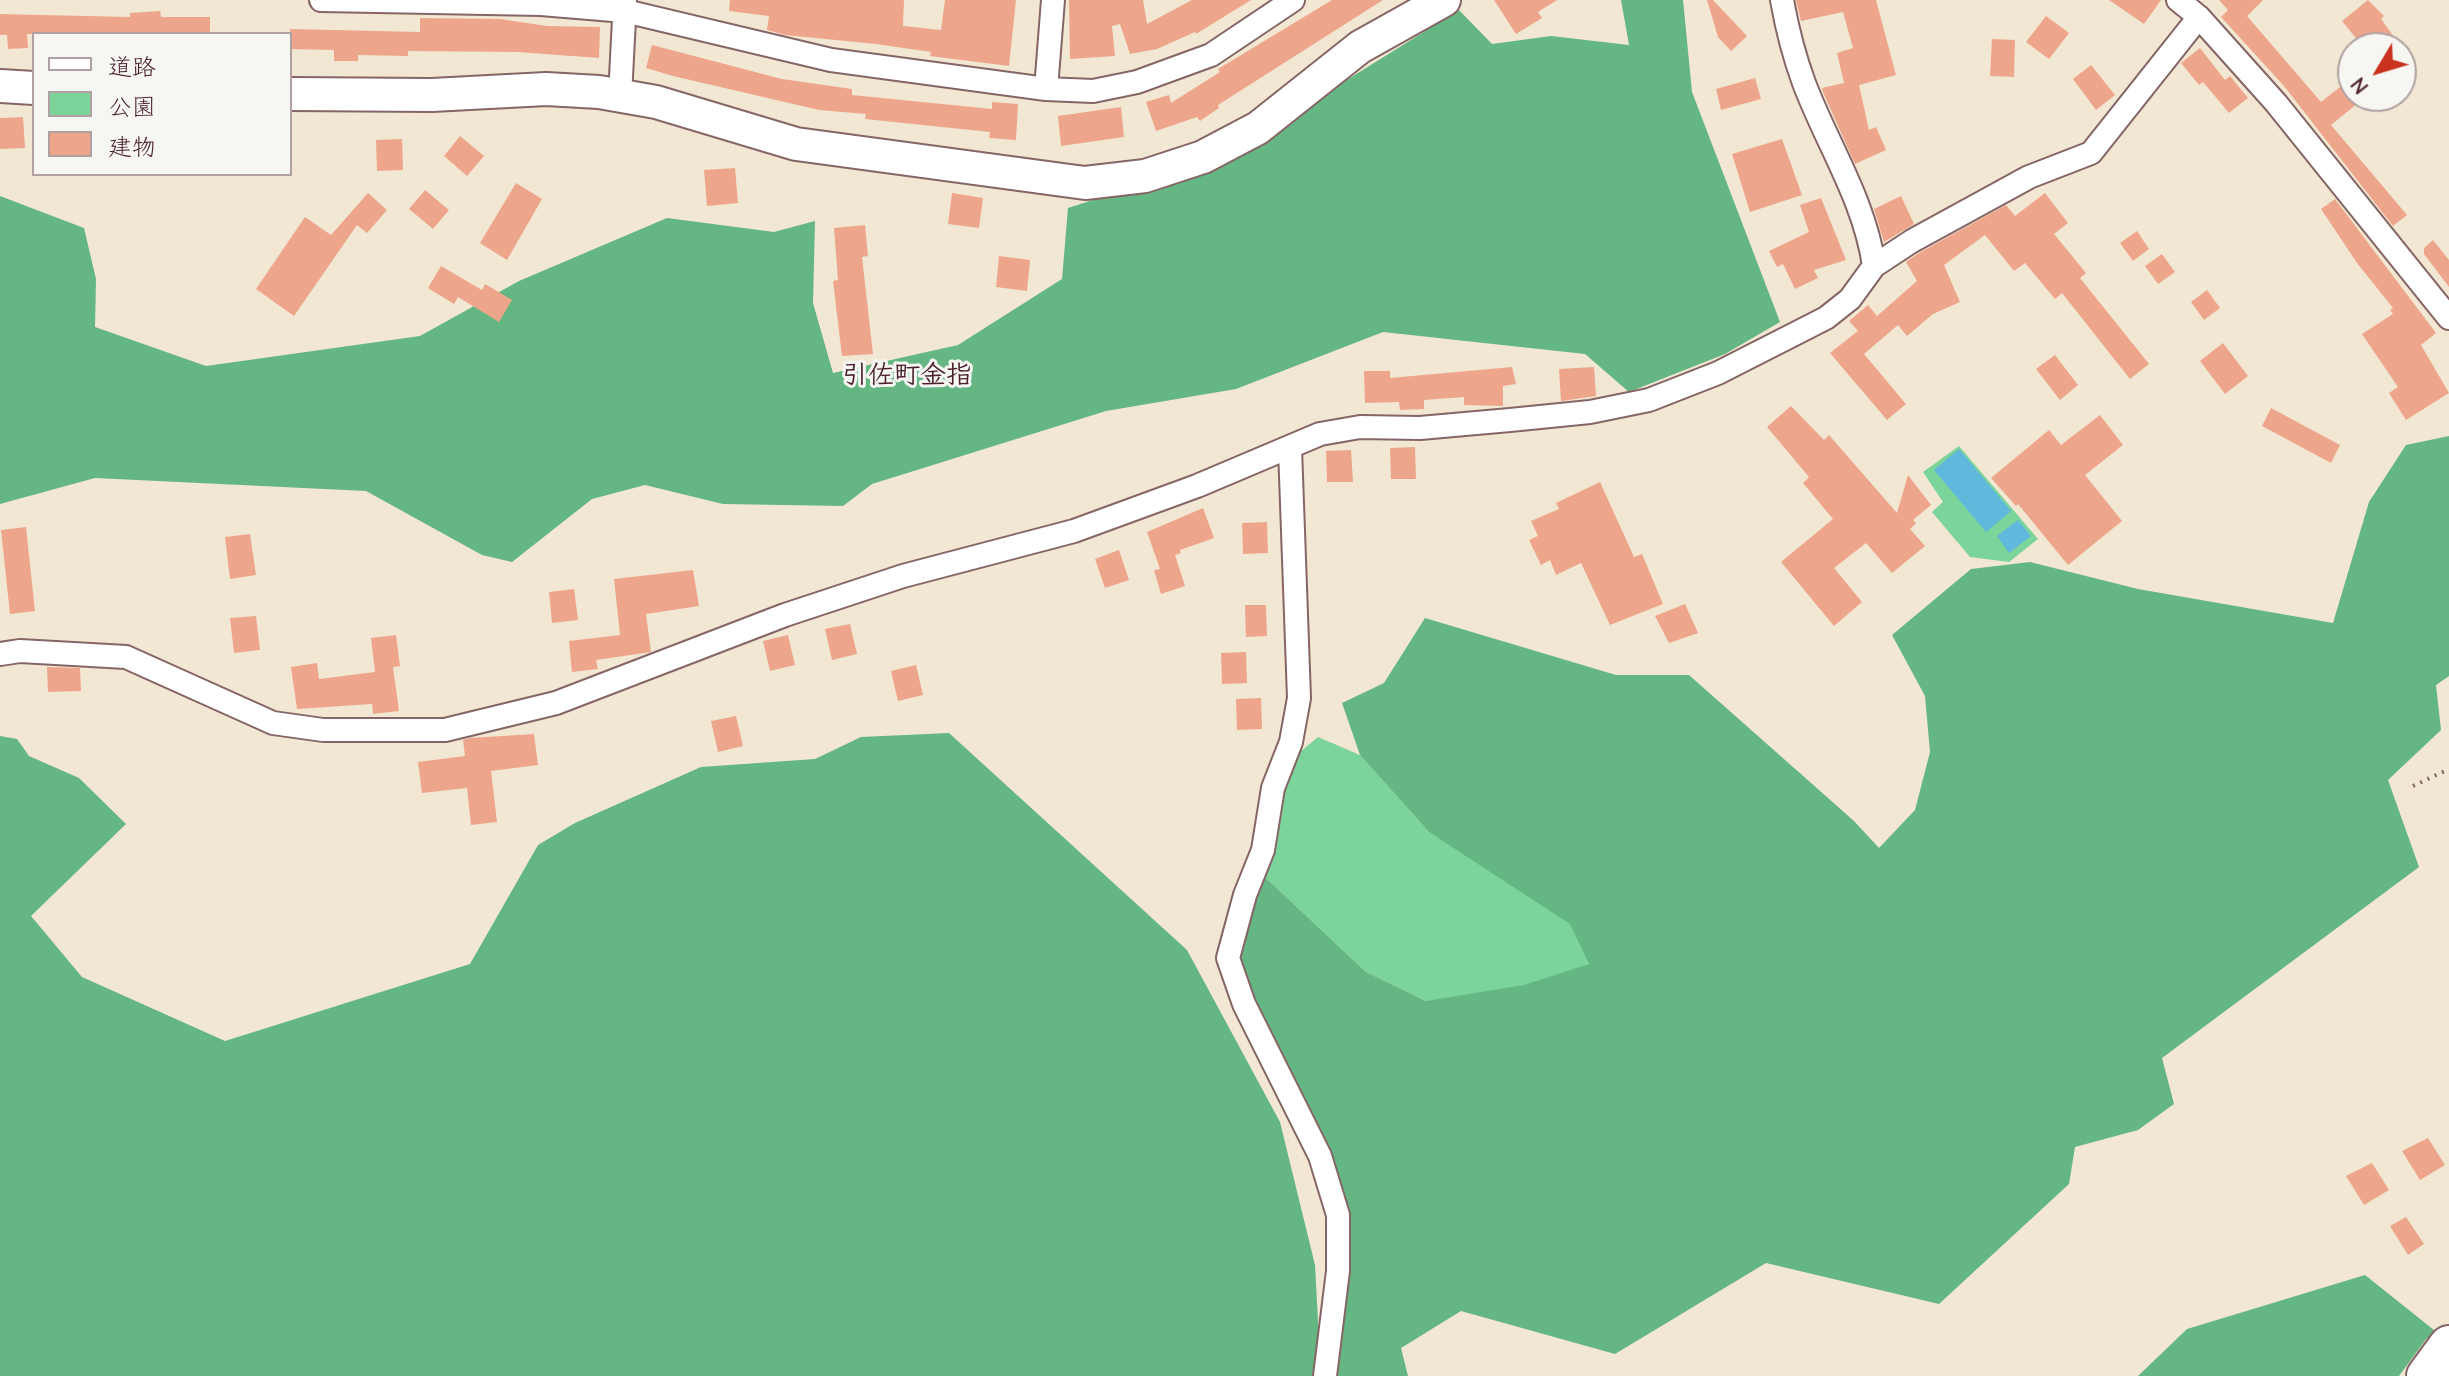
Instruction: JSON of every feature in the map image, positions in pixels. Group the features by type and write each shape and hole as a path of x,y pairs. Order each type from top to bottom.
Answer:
{"highway":[{"path":"2427,1376 2449,1346"}],"street":[{"path":"321,0 625,5 831,60 1046,89 1093,91 1173,71 1211,55 1293,0"},
{"path":"1046,89 1053,0"},
{"path":"292,94 432,95 546,89 620,96 656,102 796,144 1085,183 1145,176 1203,157 1258,128 1360,47 1444,0"},
{"path":"1782,0 1788,36 1804,84 1842,166 1871,244 1874,266"},
{"path":"620,96 625,5"},
{"path":"0,654 20,651 126,657 273,723 323,730 445,730 556,703 785,615 903,576 1074,531 1320,434 1360,427 1420,428 1590,412 1649,400 1718,373 1826,318 1850,299 1874,266 1912,241 2029,177 2091,153 2187,5 2276,103 2449,318"},
{"path":"0,86 32,88"},
{"path":"1290,448 1299,698 1291,742 1273,788 1263,850 1245,895 1228,958 1244,1004 1320,1156 1338,1215 1338,1271 1333,1331 1323,1366 1325,1376"}],"path":[{"path":"2413,786 2449,769"}],"green space":[{"path":"1621,0 1683,0 1692,92 1780,322 1725,354 1629,392 1585,354 1383,332 1236,389 1106,411 872,484 843,506 723,504 645,485 592,499 512,562 482,555 366,491 95,478 0,504 0,196 84,228 96,279 95,327 206,366 420,336 519,281 667,218 774,232 815,221 813,303 833,373 958,345 1062,279 1068,208 1220,159 1459,10 1492,44 1551,36 1629,45"},
{"path":"2449,436 2449,676 2436,685 2441,730 2388,780 2419,867 2162,1058 2174,1104 2138,1130 2075,1147 2069,1184 1939,1304 1766,1263 1615,1354 1461,1311 1401,1348 1408,1376 1331,1376 1331,1193 1228,958 1265,877 1366,972 1426,1001 1524,985 1589,964 1570,924 1429,832 1360,755 1342,703 1384,683 1425,618 1616,675 1689,675 1854,821 1879,848 1915,810 1930,752 1925,696 1892,635 1971,569 2030,562 2138,589 2333,623 2369,502 2406,445"},
{"path":"1959,446 2038,539 2009,562 1970,557 1932,512 1943,502 1923,472"},
{"path":"949,733 1187,950 1280,1122 1315,1265 1321,1376 0,1376 0,736 17,739 29,756 79,778 126,824 31,916 82,977 225,1041 470,964 538,845 575,823 701,767 815,759 861,737"},
{"path":"1318,737 1360,755 1429,832 1571,918 1589,964 1526,992 1426,1001 1366,972 1265,877 1289,761"},
{"path":"2365,1275 2449,1342 2427,1338 2399,1376 2138,1376 2187,1329"}],"water":[{"path":"1959,449 2011,511 1986,532 1934,470"},
{"path":"2018,520 2031,536 2009,553 1997,536"}],"building":[{"path":"730,0 904,0 903,26 941,30 945,0 1016,0 1009,66 930,56 931,52 876,44 785,35 767,30 769,16 729,11"},
{"path":"1069,0 1143,0 1147,24 1192,0 1251,0 1196,34 1157,49 1130,54 1120,24 1112,26 1115,56 1070,59"},
{"path":"1332,0 1383,0 1218,105 1219,108 1200,121 1197,117 1156,131 1146,102 1169,95 1171,103 1220,72 1218,69"},
{"path":"1494,0 1557,0 1538,12 1542,18 1516,34"},
{"path":"1707,0 1713,0 1747,36 1731,51 1718,37"},
{"path":"1796,0 1876,0 1896,75 1859,85 1869,130 1876,127 1886,150 1855,164 1823,92 1822,88 1844,83 1837,53 1853,48 1843,12 1801,21"},
{"path":"2109,0 2161,0 2144,24"},
{"path":"2219,0 2263,0 2247,16 2321,102 2337,89 2337,112 2347,112 2331,125 2407,215 2393,226 2284,86 2221,17 2228,10"},
{"path":"2368,0 2384,16 2381,19 2390,32 2351,32 2342,21"},
{"path":"160,11 161,17 210,17 210,32 32,32 27,34 28,48 8,49 7,35 0,35 0,14 130,17 130,13"},
{"path":"2046,16 2069,33 2049,59 2026,42"},
{"path":"420,18 500,19 547,26 600,27 599,58 518,52 408,51 408,56 358,55 358,61 334,61 334,50 292,49 290,29 420,32"},
{"path":"1992,39 2015,40 2014,77 1990,76"},
{"path":"652,45 782,79 852,89 852,95 992,109 992,102 1018,104 1016,140 989,138 990,132 865,119 866,114 819,110 673,76 646,68"},
{"path":"2200,48 2225,80 2230,76 2248,98 2229,113 2203,82 2199,85 2181,63"},
{"path":"2091,65 2115,95 2096,110 2073,79"},
{"path":"1755,78 1761,99 1721,110 1716,89"},
{"path":"1121,107 1124,137 1061,146 1058,116"},
{"path":"23,117 25,148 0,149 0,118"},
{"path":"460,136 484,156 467,176 444,156"},
{"path":"402,139 403,170 377,171 376,140"},
{"path":"1782,139 1802,195 1750,212 1732,154"},
{"path":"735,168 738,203 707,206 704,170"},
{"path":"516,183 542,199 507,260 480,243"},
{"path":"425,190 449,210 433,229 409,209"},
{"path":"368,193 387,210 367,233 357,225 294,316 256,289 305,217 331,235"},
{"path":"952,193 983,198 979,228 948,224"},
{"path":"2045,193 2068,223 2054,234 2086,273 2080,278 2149,364 2130,379 2062,293 2055,299 2025,263 2014,271 1985,235 1944,265 1960,302 1933,314 1907,336 1898,325 1864,354 1906,404 1887,420 1830,353 1858,331 1849,321 1868,305 1877,316 1917,281 1906,262 1919,253 2006,205 2015,216"},
{"path":"1901,196 1914,224 1884,242 1874,209"},
{"path":"1821,198 1846,260 1814,270 1818,278 1795,289 1783,264 1777,267 1769,251 1809,232 1800,205"},
{"path":"2335,199 2436,333 2421,345 2449,393 2406,420 2389,393 2398,387 2362,334 2393,314 2390,310 2393,308 2357,263 2321,209"},
{"path":"865,225 868,256 862,257 873,354 842,356 833,281 838,280 834,228"},
{"path":"2137,231 2149,249 2133,261 2120,243"},
{"path":"2433,240 2449,260 2449,287 2424,254 2424,248"},
{"path":"2162,254 2175,272 2158,284 2145,266"},
{"path":"999,256 1030,260 1027,291 996,287"},
{"path":"441,266 482,290 485,284 512,300 499,322 458,297 454,304 428,288"},
{"path":"2207,290 2220,308 2204,320 2191,302"},
{"path":"2223,343 2248,376 2225,394 2200,361"},
{"path":"2055,355 2078,385 2060,400 2036,369"},
{"path":"1512,367 1516,384 1503,386 1503,406 1464,405 1464,397 1424,400 1424,409 1400,410 1399,402 1365,403 1364,371 1390,371 1390,378"},
{"path":"1594,367 1596,396 1561,401 1559,369"},
{"path":"1791,406 1824,440 1829,435 1897,513 1908,475 1931,505 1913,520 1916,523 1910,529 1925,546 1892,573 1866,543 1834,568 1862,602 1834,626 1781,562 1833,519 1803,483 1809,477 1767,427"},
{"path":"2271,408 2340,445 2331,463 2262,426"},
{"path":"2100,415 2123,445 2085,475 2122,521 2068,565 2018,504 2016,506 1991,478 2049,430 2061,445"},
{"path":"1415,447 1416,479 1391,479 1390,448"},
{"path":"1351,450 1353,482 1327,482 1326,451"},
{"path":"1600,482 1634,557 1642,554 1663,604 1610,625 1581,563 1556,575 1550,560 1541,565 1529,540 1538,536 1531,521 1559,509 1556,503"},
{"path":"1203,508 1214,538 1180,550 1181,553 1175,555 1185,586 1161,594 1154,570 1160,569 1147,532"},
{"path":"1267,522 1268,553 1243,554 1242,523"},
{"path":"26,527 35,611 10,614 1,530"},
{"path":"250,534 256,575 230,579 225,537"},
{"path":"1119,550 1129,580 1105,588 1095,559"},
{"path":"693,570 699,606 646,614 651,652 596,660 598,669 572,672 569,641 620,635 614,579"},
{"path":"574,589 578,620 552,623 549,592"},
{"path":"1685,604 1698,633 1669,643 1655,616"},
{"path":"1245,605 1266,605 1267,636 1246,637"},
{"path":"256,616 260,650 234,653 230,618"},
{"path":"850,624 857,654 832,660 825,629"},
{"path":"396,635 400,666 393,667 399,711 373,714 372,704 297,709 291,667 317,663 319,679 375,672 371,638"},
{"path":"788,635 795,665 770,671 763,641"},
{"path":"1246,652 1247,683 1222,684 1221,653"},
{"path":"916,665 923,695 898,701 891,671"},
{"path":"47,667 80,668 81,691 48,692"},
{"path":"1261,698 1262,729 1237,730 1236,699"},
{"path":"736,716 743,746 718,752 711,721"},
{"path":"534,734 538,765 491,771 497,822 471,825 467,788 422,793 418,762 465,756 463,740 470,738"},
{"path":"2428,1138 2445,1165 2420,1180 2402,1151"},
{"path":"2372,1163 2389,1190 2364,1205 2346,1176"},
{"path":"2406,1217 2424,1244 2408,1255 2390,1226"}],"district":[{"name":"引佐町金指","path":"907,376"}]}
